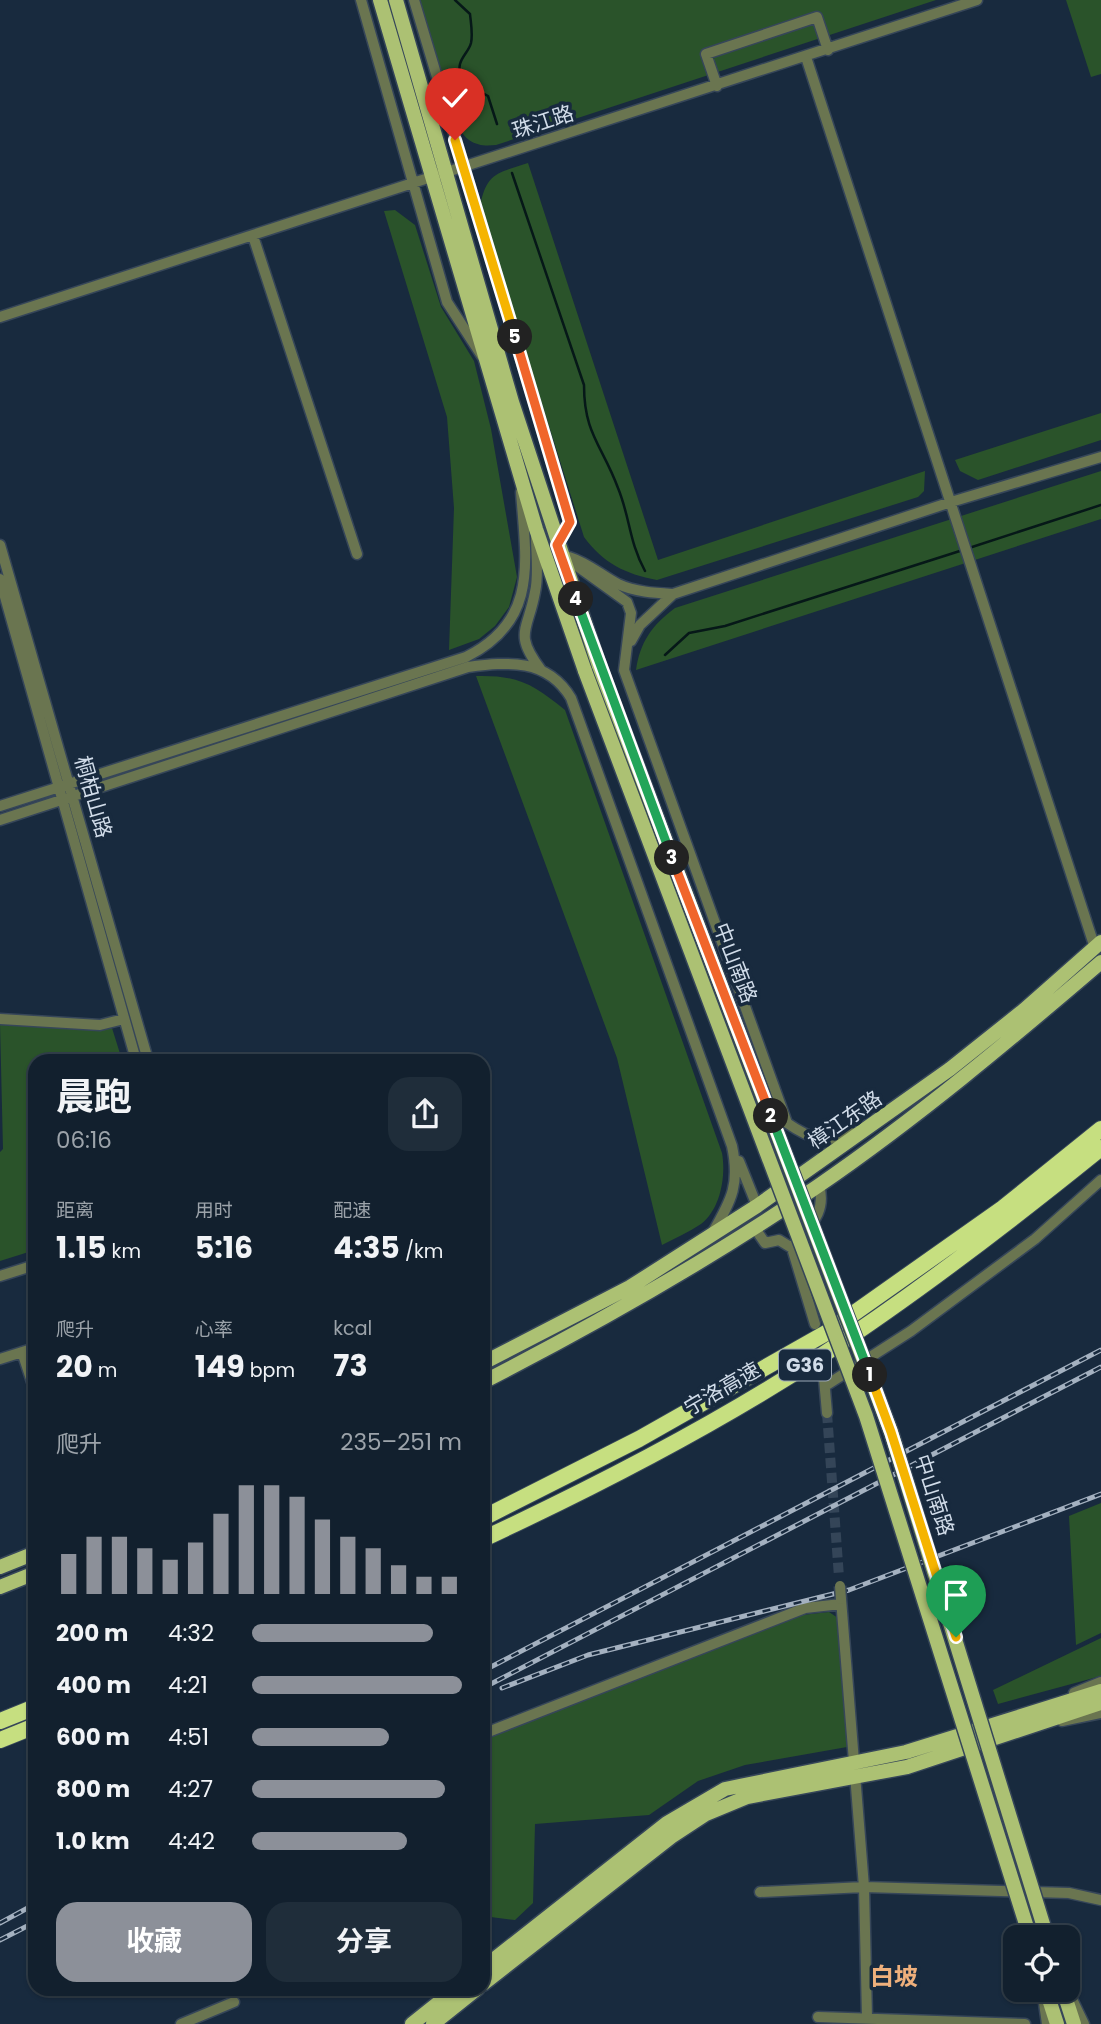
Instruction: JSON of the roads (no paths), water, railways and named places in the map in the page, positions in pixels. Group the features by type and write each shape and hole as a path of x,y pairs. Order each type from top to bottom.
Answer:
{"highway":[{"name":"宁洛高速","path":"490,1514 639,1439 826,1333 1003,1208 1101,1129"},
{"name":"宁洛高速","path":"490,1536 607,1480 823,1354 1002,1228 1101,1148"},
{"path":"0,1721 28,1710"},
{"path":"0,1740 28,1729"}],"main road":[{"name":"中山南路","path":"380,0 486,362 505,403 559,550 592,669 866,1416 1026,1925"},
{"name":"中山南路","path":"396,0 449,173 505,403 519,476 536,529 891,1432 1043,1925"},
{"name":"樟江东路","path":"490,1359 630,1287 757,1206 878,1123 1024,1010 1098,945"},
{"name":"樟江东路","path":"490,1378 648,1293 819,1185 985,1061 1101,962"},
{"path":"0,1567 28,1556"},
{"path":"0,1587 28,1576"},
{"path":"1024,1720 1101,1692"},
{"path":"490,1979 671,1837 706,1814 747,1797 852,1770 906,1752 1024,1720 1101,1703"},
{"path":"490,1962 667,1823 699,1802 725,1789 852,1770"},
{"path":"412,2024 447,1996"},
{"path":"433,2024 468,1996"},
{"path":"1049,2002 1057,2024"},
{"path":"1068,2002 1074,2024"}],"street":[{"path":"361,0 447,302 486,362"},
{"path":"414,0 570,522 559,550"},
{"name":"珠江路","path":"0,317 977,0"},
{"path":"716,86 706,54 817,17 828,50"},
{"path":"806,57 971,566 1098,945"},
{"path":"253,236 357,554"},
{"path":"559,550 620,585 645,592 673,594 951,502 1101,457"},
{"path":"0,806 466,657 483,649 512,621 524,590 526,564 519,476"},
{"path":"536,529 536,592 522,634 526,649 541,670"},
{"name":"桐柏山路","path":"0,545 134,1054"},
{"path":"559,550 627,602 631,614 624,670 787,1123 809,1139 836,1140 878,1123"},
{"name":"桐柏山路","path":"0,579 64,785"},
{"path":"625,650 640,625 673,594"},
{"path":"0,820 468,667 526,663 541,670 566,689 571,698 732,1146 757,1206"},
{"name":"桐柏山路","path":"67,797 146,1054"},
{"path":"0,1019 100,1025 124,1019"},
{"path":"712,1234 736,1184 737,1172 732,1146"},
{"path":"825,1386 911,1331 1035,1239 1101,1180"},
{"path":"792,1248 821,1211 823,1200 819,1185"},
{"path":"754,1227 765,1243 779,1240 792,1248 815,1324"},
{"path":"0,1276 28,1267"},
{"path":"0,1359 28,1350"},
{"path":"22,1352 28,1370"},
{"path":"823,1367 827,1413"},
{"path":"840,1581 852,1770 864,1887 867,2017"},
{"path":"490,1731 805,1608 841,1601"},
{"path":"1024,1720 1101,1682"},
{"path":"1024,1720 1101,1713"},
{"path":"760,1892 864,1887 1069,1893 1101,1900"},
{"path":"181,2024 234,2002"},
{"path":"1045,2002 1047,2024"},
{"path":"1072,2002 1084,2024"},
{"path":"818,2017 1025,2024"}],"waterway":[{"path":"455,0 470,14 472,29 469,49 460,64 461,75 468,84 488,96 497,124"},
{"path":"512,173 584,385 591,428 618,488 645,571"},
{"path":"969,548 1101,505"},
{"path":"665,655 689,633 725,626 963,550"}],"tunnel":[{"path":"827,1413 839,1577"}],"railway":[{"path":"490,1667 1101,1350"},
{"path":"490,1684 1101,1367"},
{"path":"502,1688 588,1655 849,1590 1101,1494"},
{"path":"0,1923 28,1908"},
{"path":"0,1940 28,1926"}],"district":[{"name":"白坡","path":"894,1977"}]}
